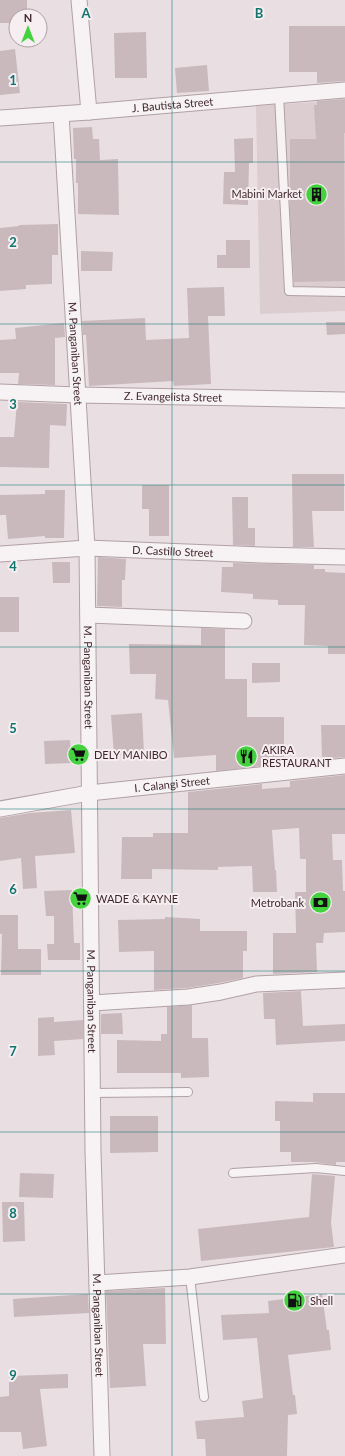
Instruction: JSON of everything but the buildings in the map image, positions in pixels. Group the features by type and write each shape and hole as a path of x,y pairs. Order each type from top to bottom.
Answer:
{"street":[{"path":"80,0 89,112"},
{"name":"J. Bautista Street","path":"0,118 89,112 345,90"},
{"name":"M. Panganiban Street","path":"61,114 87,548 93,1093 102,1456"},
{"name":"Z. Evangelista Street","path":"0,392 345,400"},
{"name":"D. Castillo Street","path":"0,554 87,548 262,555 345,556"},
{"path":"88,615 244,621"},
{"name":"I. Calangi Street","path":"0,809 89,793 345,766"},
{"path":"92,1002 188,997 221,992 256,984 345,980"},
{"path":"98,1283 190,1277 345,1254"}],"lane":[{"path":"279,95 288,291 345,292"},
{"path":"93,1093 188,1092"},
{"path":"233,1173 316,1168 338,1169 345,1171"},
{"path":"190,1277 204,1397"}],"shaded area":[{"name":"Mabini Market","path":"345,100 345,311 260,314 256,106"}],"place":[{"name":"Mabini Market","path":"317,194"},
{"name":"DELY MANIBO","path":"78,755"},
{"name":"AKIRA RESTAURANT","path":"247,756"},
{"name":"WADE & KAYNE","path":"80,899"},
{"name":"Metrobank","path":"320,903"},
{"name":"Shell","path":"294,1301"}]}
